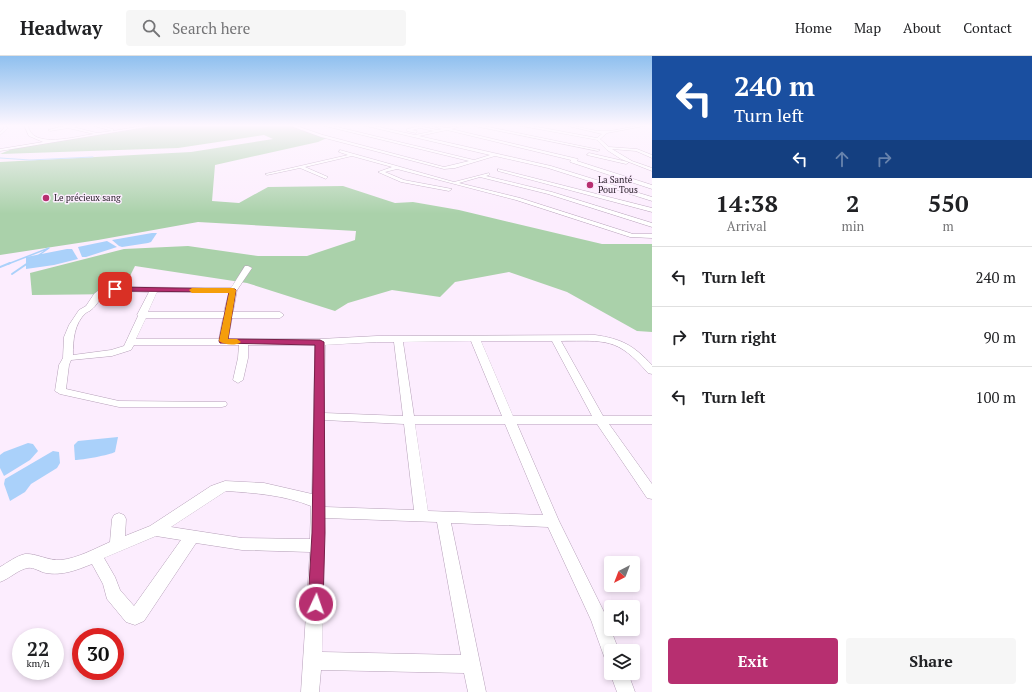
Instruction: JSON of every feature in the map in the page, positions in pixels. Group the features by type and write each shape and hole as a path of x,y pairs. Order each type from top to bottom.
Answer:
{"street":[{"path":"267,174 353,155 518,199 632,236 652,236"},
{"path":"396,155 444,168 453,167 496,155 549,167 652,199"},
{"path":"448,155 474,161"},
{"path":"559,155 578,159 652,187"},
{"path":"549,167 578,159 588,155"},
{"path":"592,155 652,170"},
{"path":"619,155 640,166"},
{"path":"515,164 522,161"},
{"path":"302,167 326,178"},
{"path":"400,167 380,172 403,181 449,189"},
{"path":"454,183 508,167"},
{"path":"500,170 652,210"},
{"path":"481,176 550,194 652,225"},
{"path":"223,341 233,290 248,268"},
{"path":"222,404 119,404 60,391 64,365 68,358 69,337 73,325 82,312 89,308 97,296 106,290 233,290"},
{"path":"68,358 122,351 128,348 152,291"},
{"path":"141,315 280,316"},
{"path":"555,338 600,420 652,494"},
{"path":"131,342 320,342 377,339 580,338 615,341 640,357 652,371"},
{"path":"475,339 552,521 577,571 607,644"},
{"path":"398,340 422,517"},
{"path":"238,380 243,358 244,342"},
{"path":"310,692 313,661 318,546 320,342"},
{"path":"319,416 409,420 652,420"},
{"path":"0,575 24,561 31,561 46,566 59,567 73,565 155,530 216,490 225,486 264,488 304,497 318,507 422,517 552,521"},
{"path":"443,517 477,692"},
{"path":"117,547 119,518"},
{"path":"155,530 242,544 318,546"},
{"path":"95,556 110,582 113,594 132,616 135,617 138,615 192,537"},
{"path":"313,661 471,664"},
{"path":"622,680 626,692"}],"green space":[{"path":"140,155 261,155 215,165 212,201 239,203 268,187 343,186 395,203 413,202 459,210 602,244 652,244 652,332 637,331 567,292 509,272 455,282 440,297 392,290 348,303 335,311 247,283 135,266 121,294 32,295 30,273 124,249 188,246 258,256 307,256 355,240 356,231 198,222 98,240 0,255 0,162"}],"water":[{"path":"157,233 151,242 148,243 122,247 112,240"},
{"path":"107,241 117,247 82,257 78,247"},
{"path":"72,249 78,259 54,265 26,269 26,257"},
{"path":"118,437 115,452 108,455 75,460 74,445 78,441"},
{"path":"28,443 33,444 38,451 30,460 4,476 0,468 0,455"},
{"path":"53,451 59,452 60,463 57,468 31,484 25,492 10,501 4,484 5,479"}],"waterway":[{"path":"0,158 30,160 93,157"},
{"path":"8,264 49,248 39,255"},
{"path":"0,267 10,263"},
{"path":"12,274 28,263 27,264"}],"slow traffic":[{"path":"192,290 233,290 223,341 237,342"}],"place":[{"name":"La Santé Pour Tous","path":"590,185"},
{"name":"Le précieux sang","path":"46,198"}],"route":[{"path":"115,289 152,291 233,290 223,341 320,342 318,399 319,533 316,604"}]}
